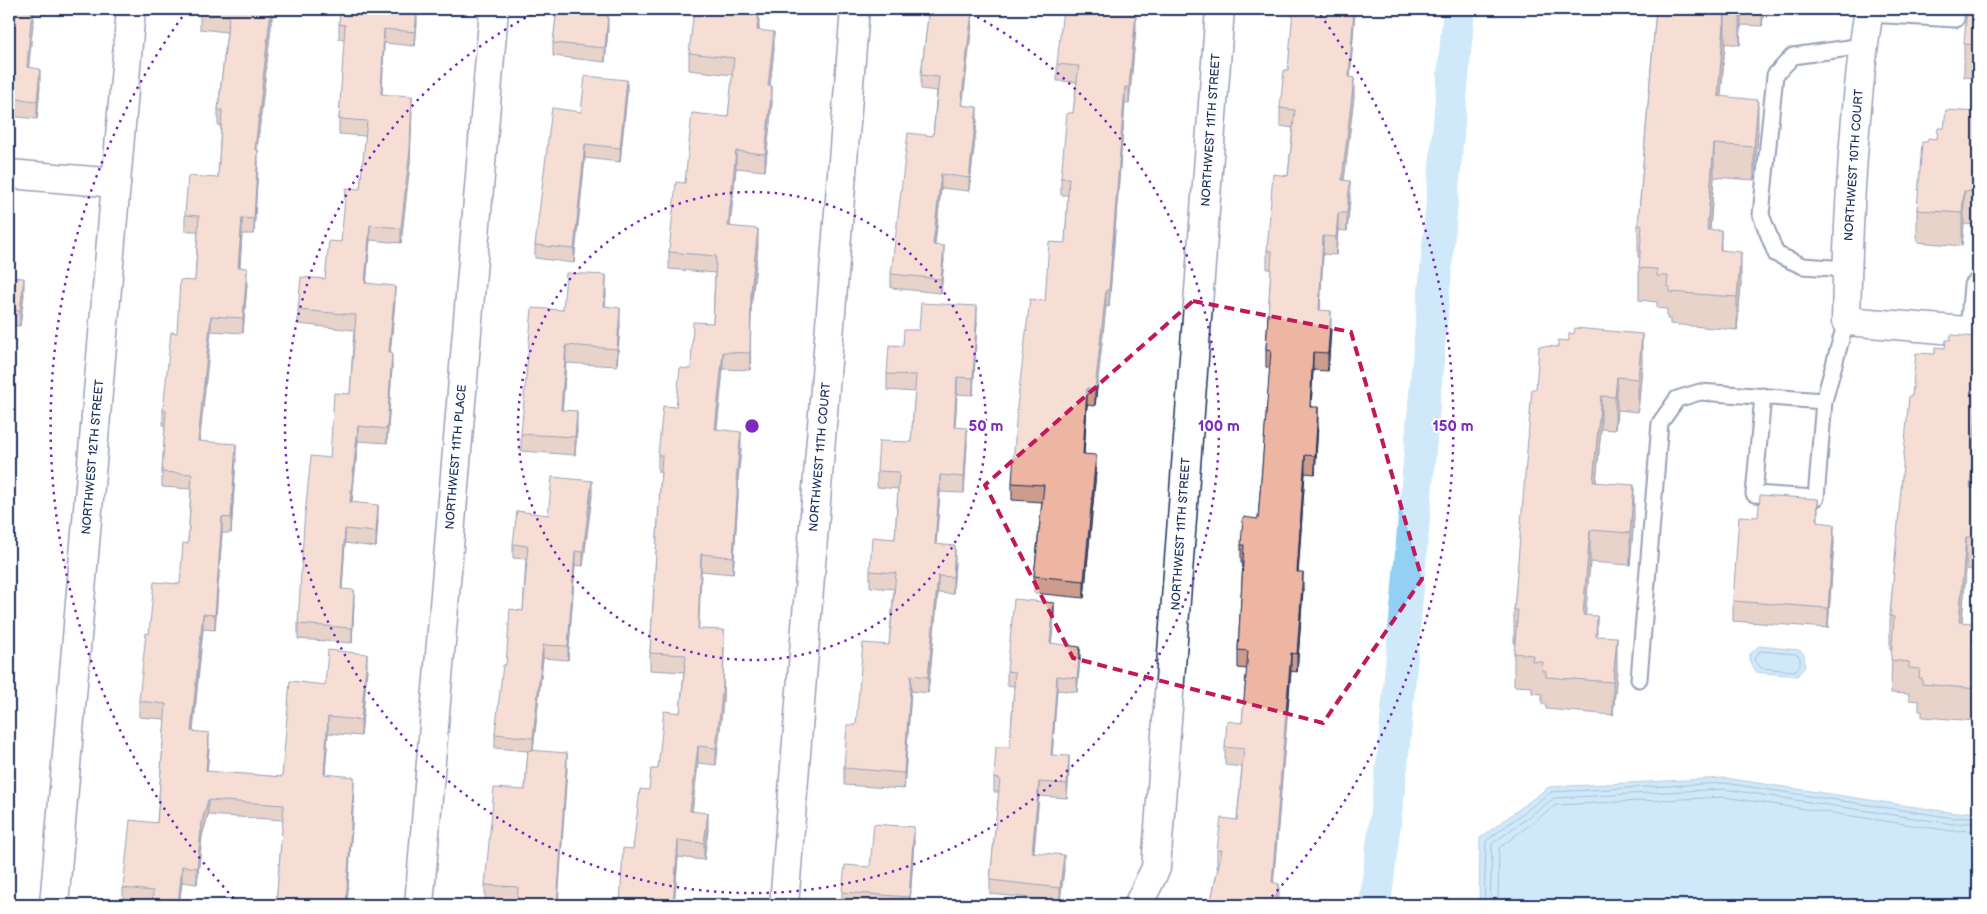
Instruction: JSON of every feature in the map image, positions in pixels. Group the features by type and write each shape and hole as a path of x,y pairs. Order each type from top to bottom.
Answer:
{"street":[{"name":"NORTHWEST 12TH STREET","path":"54,905 131,9"},
{"name":"NORTHWEST 11TH PLACE","path":"419,905 494,9"},
{"name":"NORTHWEST 11TH COURT","path":"784,905 855,9"},
{"name":"NORTHWEST 11TH STREET","path":"1138,905 1156,868 1220,9"},
{"name":"NORTHWEST 10TH COURT","path":"1846,321 1847,269 1863,46 1869,11"},
{"path":"9,174 116,183"},
{"path":"1846,321 1973,332"}],"lane":[{"path":"1869,11 1956,19 1957,9"},
{"path":"1847,269 1803,266 1776,254 1761,215 1775,75 1793,56 1863,46"},
{"path":"1973,332 1972,284 1978,280"},
{"path":"1763,396 1754,494 1816,498 1824,401 1846,321"},
{"path":"1639,679 1660,423 1677,398 1700,392 1824,401"}],"highlighted area":[{"path":"1193,301 1351,332 1422,579 1323,723 1073,658 985,485"}],"water":[{"path":"1759,646 1799,650 1804,654 1805,667 1797,676 1756,672 1749,660 1750,654"},
{"path":"1725,778 1955,813 1978,811 1978,905 1479,905 1480,838 1549,787"}],"building":[{"path":"9,9 32,9 27,67 40,69 37,101 9,98"},
{"path":"201,9 271,9 255,149 258,150 254,219 242,218 238,267 247,268 243,318 211,316 198,441 236,444 231,518 222,517 215,615 203,614 191,731 209,733 206,771 282,777 290,681 325,685 328,650 367,654 361,720 328,717 324,774 354,777 346,905 276,905 284,805 208,800 202,821 197,868 182,866 178,905 152,905 153,891 123,888 130,820 157,823 166,704 139,701 146,633 149,634 154,582 180,584 183,543 188,544 192,474 162,472 166,411 163,411 171,332 177,333 180,280 195,281 199,216 185,215 188,176 218,178 222,110 218,110 229,16 200,13"},
{"path":"340,9 417,9 415,32 384,29 381,94 412,96 410,149 401,228 370,225 365,283 395,286 389,352 392,352 387,429 358,426 350,502 378,505 376,532 345,529 341,589 354,590 352,628 298,624 304,524 311,456 330,458 334,393 350,394 356,315 298,310 301,277 325,279 329,241 341,242 346,188 360,189 367,121 339,119 345,25 339,24"},
{"path":"557,9 596,9 595,14 608,15 605,48 553,43"},
{"path":"694,9 759,9 757,30 774,32 768,86 772,86 765,154 736,151 728,226 758,229 751,291 750,353 723,352 715,429 741,432 736,480 738,480 733,557 701,554 698,629 724,630 723,684 716,748 698,746 690,811 708,813 704,843 678,840 673,905 620,905 623,848 633,849 640,789 649,790 651,769 658,769 664,711 680,713 686,655 650,653 662,455 658,455 663,406 676,407 680,368 691,369 693,322 713,323 716,256 669,252 676,182 685,183 692,113 728,117 734,58 689,53"},
{"path":"929,9 972,10 961,105 977,107 969,178 941,174 933,245 944,246 941,279 891,274 908,133 933,136 939,77 921,75"},
{"path":"1063,9 1127,9 1127,11 1136,12 1129,87 1125,87 1109,290 1106,290 1095,389 1087,388 1083,454 1096,455 1084,581 1034,576 1044,485 1012,483 1017,407 1030,299 1045,301 1049,242 1065,243 1069,178 1061,178 1067,113 1073,113 1079,66 1057,64"},
{"path":"1293,9 1354,9 1349,77 1354,78 1342,180 1350,181 1347,213 1338,213 1336,237 1323,236 1319,310 1331,311 1328,353 1313,352 1310,407 1318,407 1315,456 1305,455 1297,572 1303,572 1297,654 1291,653 1272,882 1279,884 1274,905 1210,905 1222,850 1217,850 1221,818 1237,820 1244,749 1225,747 1227,721 1242,723 1248,651 1238,650 1244,545 1241,545 1243,517 1258,519 1271,350 1266,349 1272,251 1267,251 1273,174 1288,176 1295,110 1280,108 1284,70 1288,70"},
{"path":"1656,9 1740,9 1740,12 1725,11 1718,96 1758,100 1754,147 1714,144 1707,230 1721,230 1720,250 1741,252 1737,297 1670,292 1670,287 1667,286 1668,276 1657,276 1657,269 1639,268 1642,225 1638,225"},
{"path":"1967,9 1978,9 1978,45 1964,44"},
{"path":"585,76 627,80 620,148 585,144 574,249 535,245 552,108 581,112"},
{"path":"1946,110 1978,112 1978,192 1964,191 1962,213 1917,210 1922,142 1927,142 1928,138 1937,139 1938,128 1944,128"},
{"path":"566,273 606,275 604,306 620,308 617,349 566,345 561,410 577,411 575,437 521,434 532,308 563,310"},
{"path":"9,277 24,278 20,311 9,310"},
{"path":"921,303 977,306 973,378 957,377 954,427 967,428 964,477 940,475 935,544 955,546 953,577 938,576 928,677 911,675 904,773 844,768 847,725 856,725 863,643 889,645 896,573 870,571 872,537 895,539 899,472 877,471 879,441 911,442 916,375 887,374 889,345 903,346 904,330 919,330"},
{"path":"1575,328 1642,334 1638,379 1617,377 1615,397 1601,396 1593,482 1634,485 1630,533 1590,530 1583,615 1597,616 1596,636 1617,637 1613,682 1546,677 1546,671 1542,671 1543,662 1532,661 1533,655 1514,653 1518,610 1514,610 1532,389 1536,389 1539,346 1558,347 1558,340 1569,341 1569,333 1574,334"},
{"path":"1951,335 1978,337 1978,403 1970,488 1978,489 1978,538 1966,537 1959,622 1974,623 1972,642 1978,643 1978,689 1922,684 1922,678 1919,678 1920,669 1909,668 1909,662 1891,660 1894,617 1890,616 1909,396 1912,396 1916,353 1935,354 1935,347 1945,348 1946,340 1950,340"},
{"path":"552,477 592,481 583,552 575,551 568,646 543,645 533,738 495,734 503,665 506,665 510,609 523,611 528,546 513,544 517,511 548,515"},
{"path":"1760,495 1818,499 1817,522 1834,524 1828,608 1733,601 1739,516 1758,517"},
{"path":"1014,599 1054,603 1050,643 1080,647 1077,678 1057,676 1051,755 1069,756 1067,784 1039,782 1032,852 1064,855 1060,888 990,880 1000,779 994,778 996,747 1010,747 1015,672 1007,671"},
{"path":"528,750 567,753 557,905 517,905 518,887 485,885 494,788 525,790"},
{"path":"874,824 914,827 909,897 842,892 845,865 870,867"}],"waterway":[{"path":"1375,905 1393,756 1459,9"}]}
